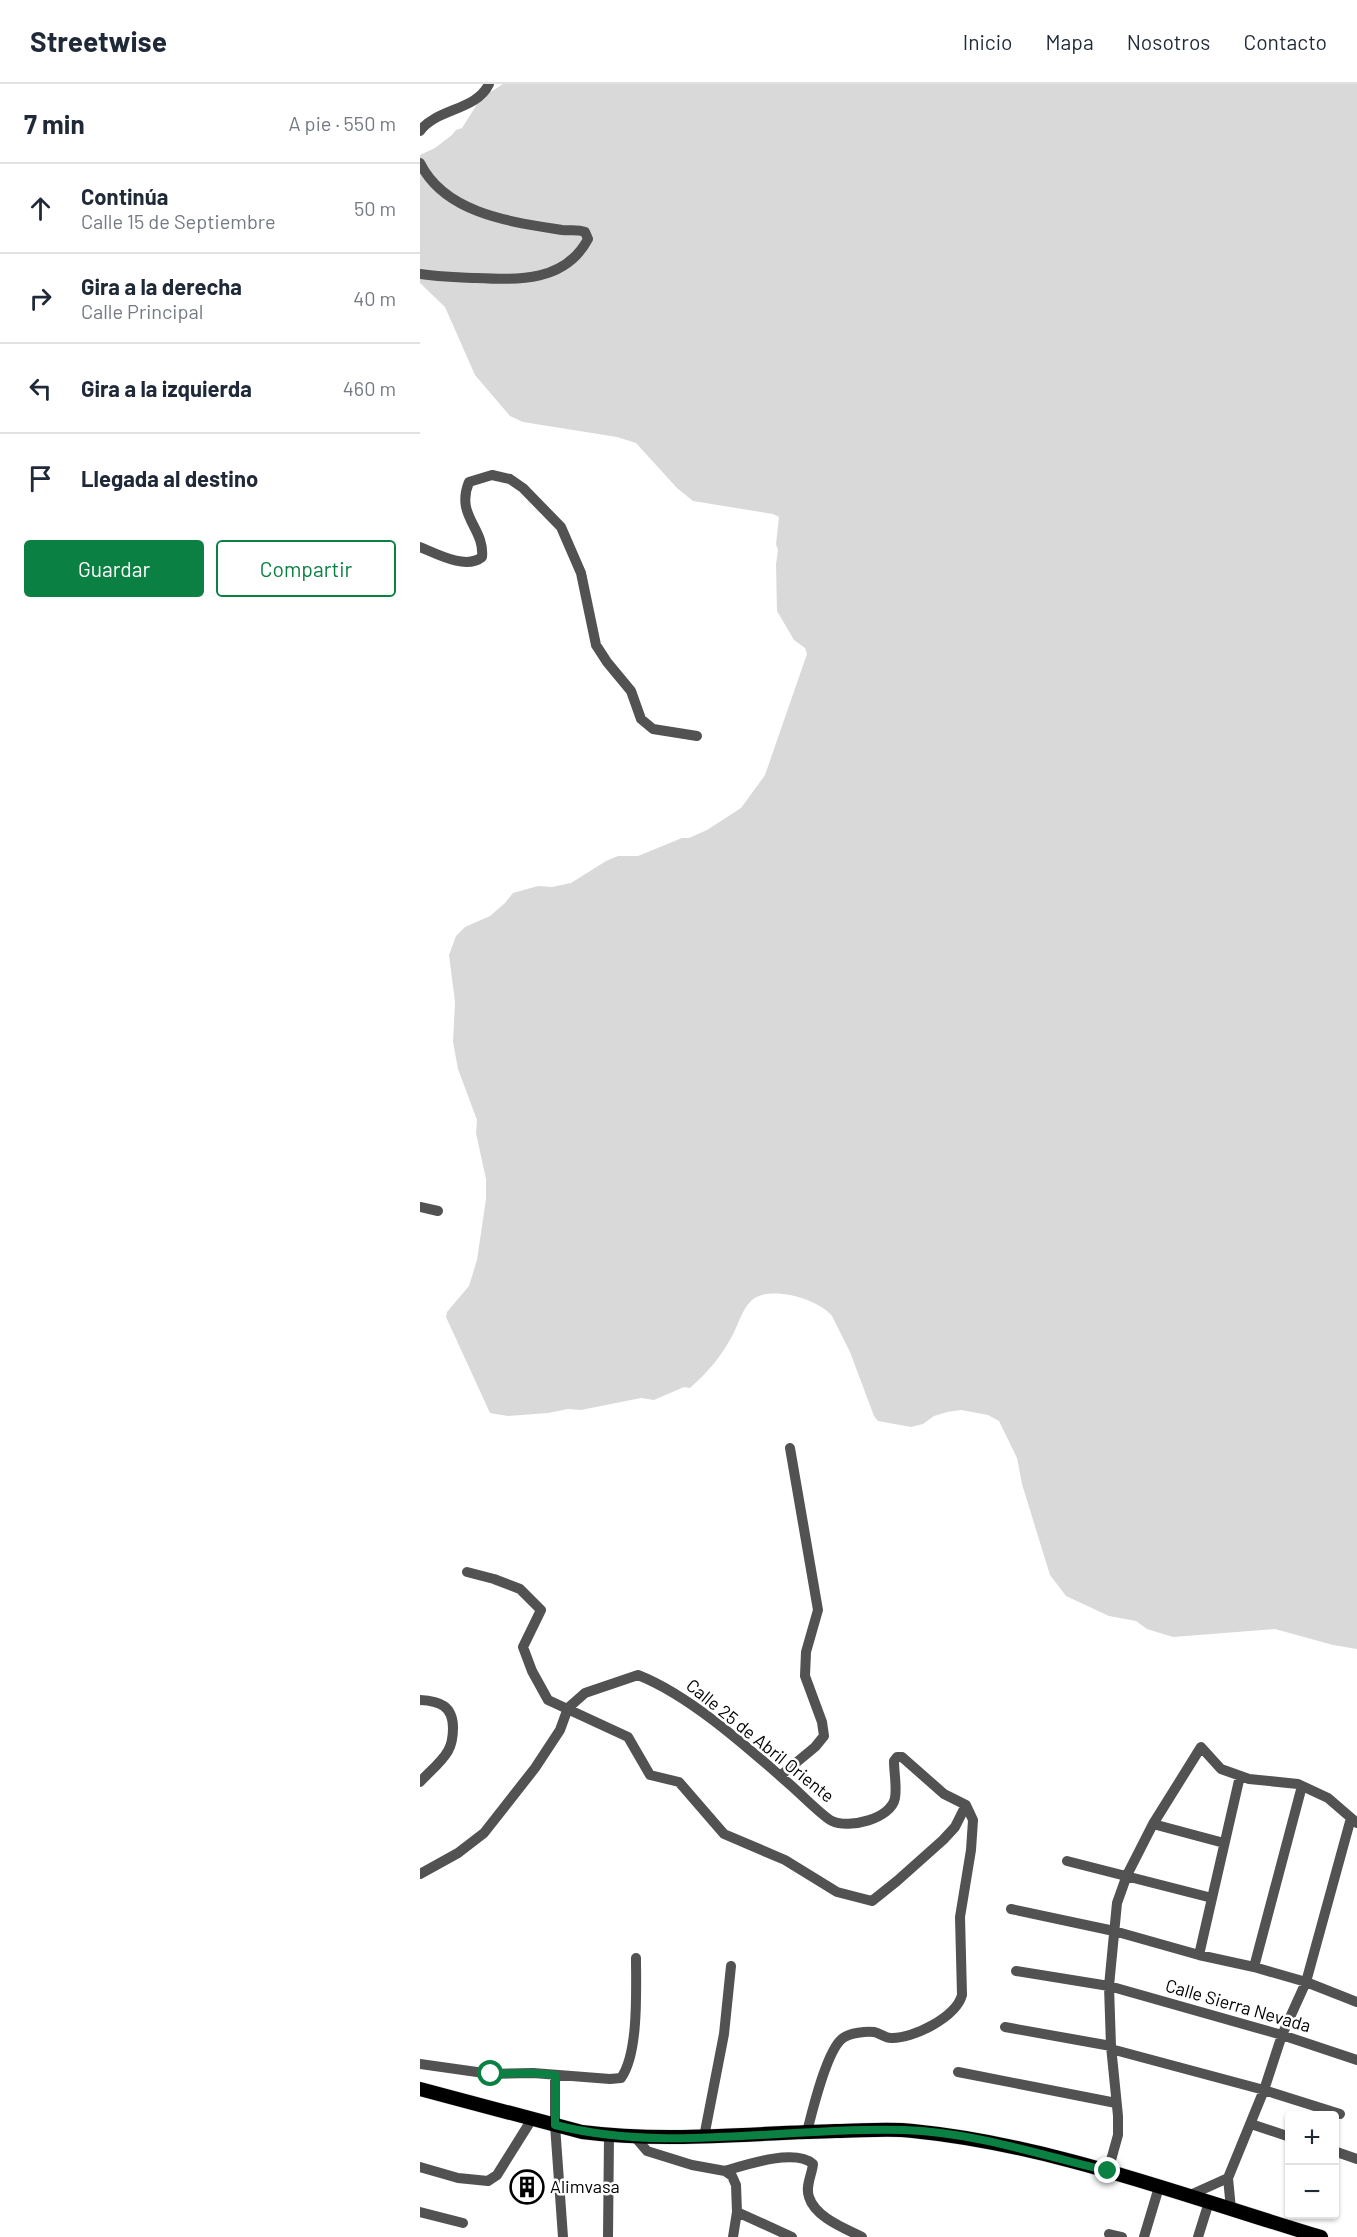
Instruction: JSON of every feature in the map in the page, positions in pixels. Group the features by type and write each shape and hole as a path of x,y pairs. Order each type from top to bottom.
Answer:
{"main road":[{"path":"420,2089 582,2132 609,2136 704,2137 807,2132 913,2131 986,2140 1108,2171 1231,2209 1290,2232 1321,2237"}],"street":[{"path":"420,131 427,122 470,103 485,92 489,84"},
{"path":"420,163 429,177 460,204 521,223 579,230 585,232 588,239 576,256 563,266 556,271 535,278 508,279 420,274"},
{"path":"420,547 437,555 460,561 476,562 482,558 483,546 464,502 465,491 469,482 478,478 492,475 510,479 523,488 561,527 581,573 596,645 631,691 641,718 653,729 697,736"},
{"path":"420,1207 438,1211"},
{"path":"780,1776 815,1747 824,1736 822,1722 805,1676 806,1652 818,1610 790,1448"},
{"path":"466,1572 520,1589 541,1610 523,1647 532,1671 548,1700 628,1737 650,1775 679,1782 724,1834 785,1860 837,1892 872,1901 943,1840 955,1827 966,1805"},
{"name":"Calle 25 de Abril Oriente","path":"568,1708 585,1693 638,1675 670,1691 727,1732 832,1821 859,1824 884,1813 891,1807 895,1799 894,1761 897,1757 902,1757 944,1794 966,1805"},
{"path":"420,1700 446,1705 453,1718 453,1737 444,1757 420,1782"},
{"path":"420,1874 458,1853 484,1833 536,1768 560,1730 568,1708"},
{"path":"1108,2171 1118,2135 1109,1986 1117,1903 1127,1875 1153,1824 1201,1747 1221,1769 1249,1779 1302,1786 1328,1798 1354,1820 1306,1982 1282,2035 1264,2090 1228,2178 1231,2209"},
{"path":"1198,1955 1239,1776"},
{"path":"1254,1967 1302,1786"},
{"path":"807,2132 818,2089 835,2048 842,2038 874,2032 891,2038 919,2032 948,2017 960,2003 963,1971 960,1917 971,1850 973,1820 966,1805"},
{"path":"1153,1824 1224,1843"},
{"path":"1067,1861 1212,1898"},
{"path":"1011,1909 1114,1931 1198,1955 1254,1967 1306,1982 1357,2002"},
{"path":"420,2064 491,2074 533,2073 621,2078 627,2069 635,2020 636,1958"},
{"path":"704,2137 724,2034 731,1966"},
{"name":"Calle Sierra Nevada","path":"1016,1971 1109,1986 1282,2035 1357,2060"},
{"path":"1005,2027 1111,2048 1264,2090 1340,2114"},
{"path":"958,2072 1116,2103"},
{"path":"555,2075 555,2125 563,2237"},
{"path":"420,2167 458,2178 488,2181 497,2175 532,2119"},
{"path":"1251,2124 1285,2135"},
{"path":"608,2237 609,2136"},
{"path":"635,2137 647,2151 732,2176 736,2185 737,2212 733,2237"},
{"path":"1339,2152 1357,2159"},
{"path":"724,2172 753,2162 799,2157 807,2159 813,2164 808,2197 819,2213 862,2237"},
{"path":"1188,2196 1228,2178"},
{"path":"1144,2237 1159,2187"},
{"path":"1198,2237 1209,2202"},
{"path":"420,2212 463,2223"},
{"path":"737,2212 792,2237"},
{"path":"1109,2234 1122,2237"}],"shaded area":[{"path":"503,84 1357,84 1357,1649 1333,1645 1275,1629 1173,1637 1147,1629 1136,1621 1109,1616 1066,1596 1050,1575 1022,1484 1017,1458 999,1421 988,1415 961,1410 934,1416 923,1424 911,1427 878,1421 874,1416 850,1352 832,1316 805,1299 769,1294 751,1301 722,1352 708,1371 690,1388 684,1387 654,1400 641,1398 581,1410 568,1409 508,1416 490,1413 446,1317 447,1312 469,1286 477,1260 486,1199 486,1179 476,1133 477,1120 458,1069 453,1042 455,1002 449,955 456,936 465,927 490,916 513,893 538,886 552,887 571,883 618,856 638,856 682,838 689,838 707,830 741,808 765,775 807,654 805,648 794,640 777,611 778,550 776,544 779,517 773,514 693,501 677,488 636,443 617,437 523,422 510,416 475,375 445,307 420,283 420,155 435,148 456,130 462,128 481,98"}],"place":[{"name":"Alimvasa","path":"527,2187"}],"route":[{"path":"491,2074 555,2075 555,2125 582,2132 609,2136 665,2138 807,2132 913,2131 986,2140 1108,2171"}]}
